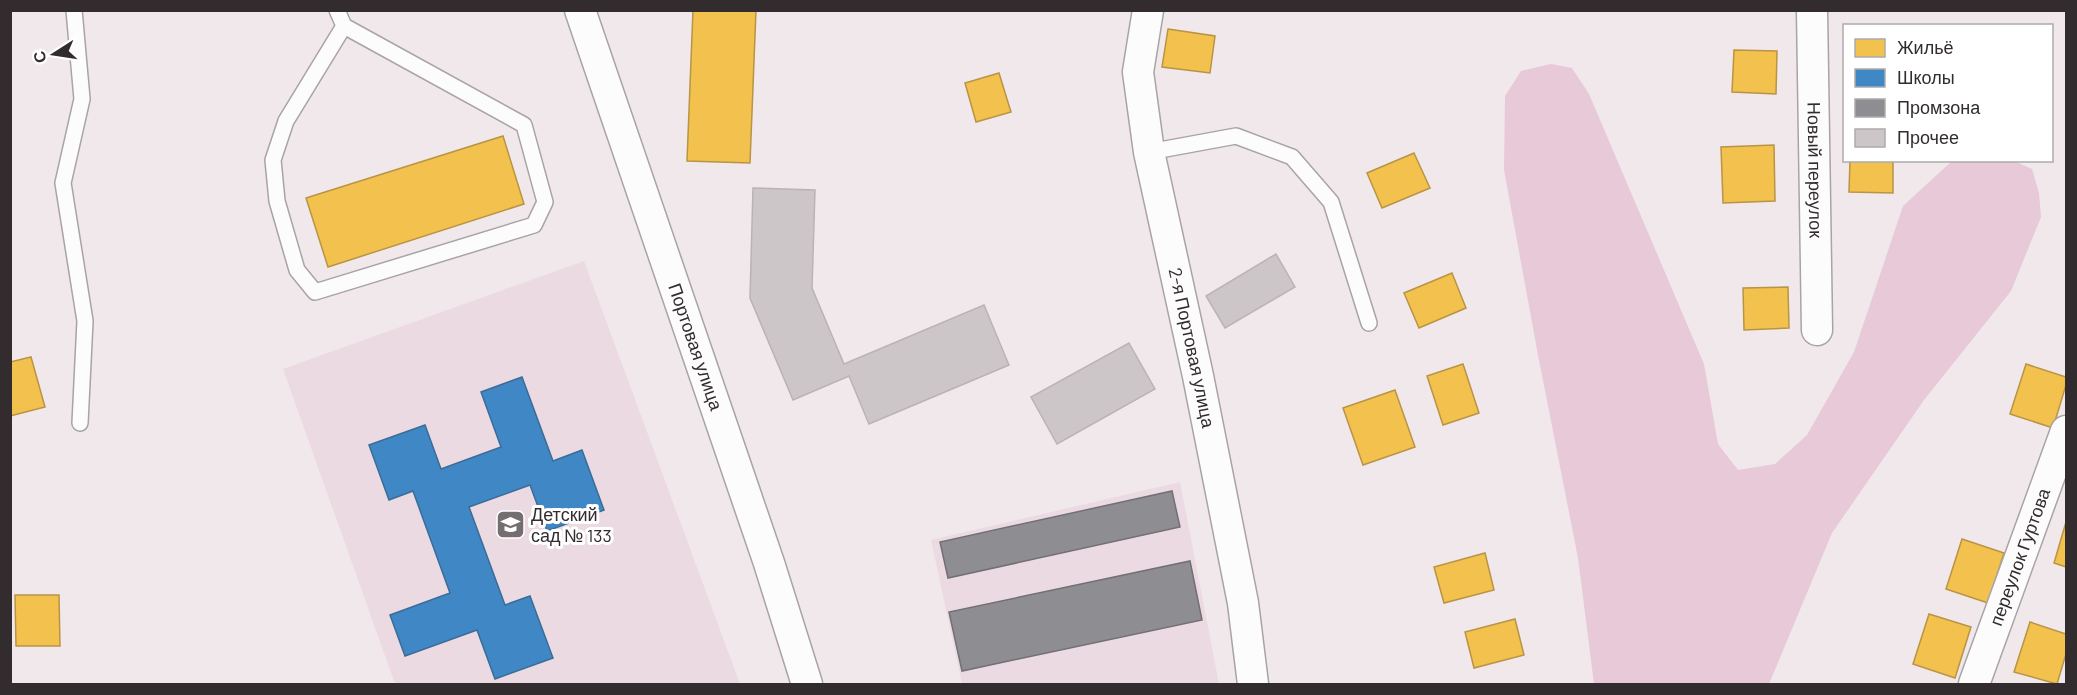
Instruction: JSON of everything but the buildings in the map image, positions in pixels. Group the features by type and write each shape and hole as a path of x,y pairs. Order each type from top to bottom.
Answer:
{"street":[{"name":"Портовая улица","path":"580,10 769,563 807,684"},
{"name":"2-я Портовая улица","path":"1148,10 1138,72 1149,152 1203,399 1243,603 1253,684"},
{"name":"Новый переулок","path":"1812,10 1817,330"},
{"name":"переулок Гуртова","path":"1974,684 2067,431"}],"lane":[{"path":"74,10 82,99 63,183 85,321 80,423"},
{"path":"337,10 344,26 524,125 545,202 534,225 315,292 297,270 277,201 273,160 286,121 344,26"},
{"path":"1149,152 1236,136 1292,157 1331,202 1369,323"}],"shaded area":[{"path":"1551,64 1572,68 1589,94 1704,364 1718,444 1738,470 1775,464 1807,435 1854,352 1903,206 1951,162 2016,162 2032,169 2039,193 2041,217 2011,291 1924,400 1832,533 1769,684 1594,684 1578,558 1504,170 1505,96 1521,71"},
{"name":"Детский сад № 133","path":"584,261 740,684 397,684 394,681 283,369"},
{"path":"1180,482 1219,684 962,684 931,540"}],"place":[{"name":"Детский сад № 133","path":"510,525"}]}
